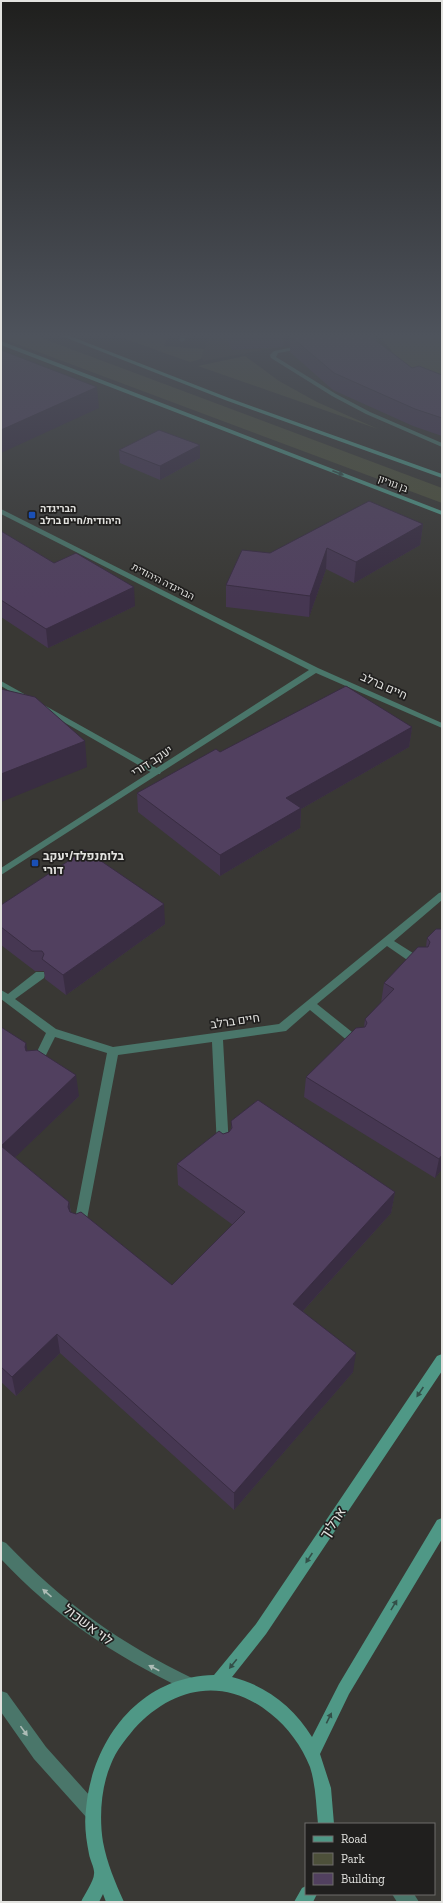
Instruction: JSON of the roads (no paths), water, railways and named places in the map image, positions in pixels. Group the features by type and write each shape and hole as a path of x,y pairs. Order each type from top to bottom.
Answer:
{"main road":[{"name":"בן גוריון","path":"204,422 442,513"},
{"name":"בן גוריון","path":"291,422 442,476"},
{"name":"ארליך","path":"218,1682 261,1629 442,1360"},
{"path":"312,1753 344,1689 442,1525"},
{"path":"115,1902 102,1877 95,1845 93,1812 100,1775 114,1742 134,1715 160,1695 189,1684 218,1682 246,1688 272,1703 294,1725 312,1753 323,1787 326,1823"},
{"path":"90,1902 102,1877"}],"street":[{"path":"388,422 442,444"},
{"name":"הבריגדה היהודית","path":"1,511 315,670"},
{"name":"חיים ברלב","path":"315,670 442,726"},
{"name":"יעקב דורי","path":"1,872 315,670"},
{"path":"1,683 157,772"},
{"name":"חיים ברלב","path":"4,996 52,1032 113,1051 282,1028 442,896"},
{"path":"387,941 420,962"},
{"path":"4,996 40,975"},
{"path":"310,1004 358,1043"},
{"path":"35,1068 52,1032"},
{"path":"217,1037 224,1149"},
{"path":"79,1228 113,1051"},
{"name":"לוי אשכול","path":"1,1548 21,1571 91,1628 116,1646 153,1668 189,1684"},
{"path":"1,1699 40,1753 93,1812"},
{"path":"402,1895 410,1902"}],"place":[{"name":"הבריגדה היהודית/חיים ברלב","path":"32,515"},
{"name":"בלומנפלד/יעקב דורי","path":"35,863"}]}
